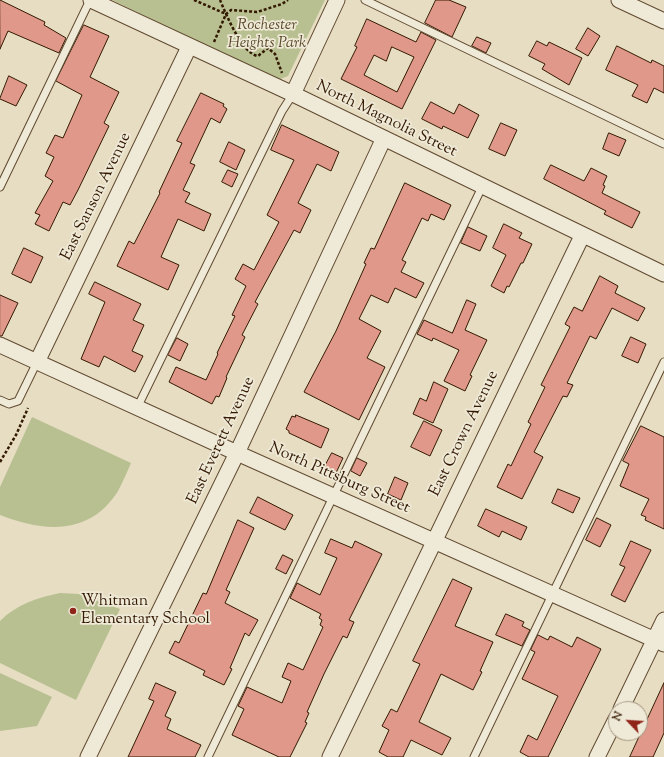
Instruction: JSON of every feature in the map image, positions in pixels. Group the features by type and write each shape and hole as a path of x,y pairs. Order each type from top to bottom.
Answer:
{"street":[{"name":"North Magnolia Street","path":"91,0 189,47 293,94 582,236 664,274"},
{"path":"293,94 337,0"},
{"path":"619,0 664,22"},
{"name":"East Sanson Avenue","path":"37,362 189,47"},
{"name":"East Everett Avenue","path":"88,757 237,453 384,138"},
{"name":"East Crown Avenue","path":"330,757 433,541 582,236"},
{"name":"North Pittsburg Street","path":"0,345 334,497 659,642"},
{"path":"626,701 659,642 664,620"},
{"path":"597,757 608,735"}],"lane":[{"path":"0,187 91,0"},
{"path":"365,0 664,144"},
{"path":"137,408 282,111 293,94"},
{"path":"208,757 482,187"},
{"path":"0,400 9,404 18,401 37,362"},
{"path":"474,757 664,362"}],"path":[{"path":"194,0 205,6 227,14"},
{"path":"220,0 231,24 250,53 258,56 268,48 275,54 283,78"},
{"path":"212,46 227,14 234,10 257,12 282,4 288,0"},
{"path":"0,462 16,435 30,404"}],"green space":[{"name":"Rochester Heights Park","path":"112,0 325,0 288,76 278,80"},
{"path":"32,417 131,463 118,491 107,506 94,516 80,523 49,527 16,521 0,515 0,487"},
{"path":"60,593 79,594 120,609 76,700 0,663 0,621 13,610 28,602"},
{"path":"0,673 52,697 37,726 0,731"}],"building":[{"path":"0,0 45,22 44,25 66,38 59,53 8,31 0,49"},
{"path":"436,0 449,0 466,7 452,37 425,23"},
{"path":"367,19 416,42 421,32 436,40 402,109 341,79 357,47 355,46","holes":["392,47 414,57 397,92 364,75 374,55 386,61"]},
{"path":"84,25 109,36 90,77 119,92 104,123 109,126 78,190 70,205 63,202 49,231 35,224 40,215 35,213 53,181 45,176 54,157 46,153 55,135 63,138 82,95 56,81"},
{"path":"588,28 600,36 588,56 576,49"},
{"path":"477,37 491,43 486,53 472,46"},
{"path":"537,41 547,46 549,42 582,58 569,85 542,69 545,64 529,56"},
{"path":"617,46 651,63 652,60 664,66 664,93 654,88 647,103 632,96 638,85 606,70"},
{"path":"9,76 27,85 16,106 0,99"},
{"path":"201,93 224,104 223,106 227,109 220,123 211,118 190,163 195,165 183,190 190,193 185,202 211,214 204,231 178,219 161,257 179,265 168,290 117,266 129,241 134,244 160,193 159,192 182,143 177,141"},
{"path":"431,102 454,114 459,104 479,115 468,138 443,126 442,129 422,119"},
{"path":"501,123 517,130 505,156 489,149"},
{"path":"282,125 339,152 331,171 317,164 298,203 311,210 300,233 294,230 255,302 258,304 242,335 245,337 226,377 227,378 219,397 216,396 212,404 169,382 176,367 206,380 235,316 232,315 246,286 235,279 243,264 254,270 279,222 267,215 294,160 271,150"},
{"path":"609,133 626,140 619,156 603,149"},
{"path":"229,142 245,150 236,170 220,162"},
{"path":"551,165 584,181 591,168 607,176 603,185 605,186 602,193 640,212 632,228 604,214 606,211 544,179"},
{"path":"228,170 238,174 232,187 222,182"},
{"path":"405,183 451,205 444,220 431,214 428,221 422,218 402,260 406,262 401,272 424,283 416,298 395,288 388,303 371,295 359,319 381,331 367,358 385,367 359,420 304,392 336,331 366,264 364,263 371,248 374,249"},
{"path":"504,224 522,233 519,238 532,244 523,263 521,263 509,287 507,286 504,293 491,286 506,255 493,248"},
{"path":"468,227 487,236 480,251 461,243"},
{"path":"24,248 43,257 31,283 12,274"},
{"path":"600,276 618,286 615,293 645,308 638,321 612,308 596,339 590,336 567,383 573,385 567,397 563,396 534,452 543,457 522,499 497,487 508,464 511,466 531,424 528,422 545,387 541,385 570,327 565,324 574,307 582,311"},
{"path":"95,282 141,304 133,320 144,325 132,351 143,356 135,372 104,356 99,367 81,359 105,302 89,294"},
{"path":"0,295 18,303 2,336 0,336"},
{"path":"467,300 476,304 465,330 487,340 470,375 472,376 465,391 444,381 459,350 433,338 432,341 417,334 424,320 452,333"},
{"path":"631,337 646,344 638,363 622,356"},
{"path":"177,338 188,344 180,361 168,355"},
{"path":"434,382 448,389 433,423 413,414 420,398 426,401"},
{"path":"296,415 329,429 321,448 289,433 286,429 292,416 295,417"},
{"path":"424,421 442,430 430,456 411,447"},
{"path":"641,426 664,437 664,529 645,520 646,517 641,515 649,499 620,486 629,464 623,461"},
{"path":"332,453 343,458 336,473 324,468"},
{"path":"357,458 367,463 360,476 351,471"},
{"path":"395,477 408,483 401,500 388,494"},
{"path":"558,489 580,498 573,513 552,503"},
{"path":"258,497 293,515 285,530 250,513"},
{"path":"486,509 527,527 521,540 502,531 499,537 478,526"},
{"path":"597,518 611,525 600,547 586,540"},
{"path":"238,520 254,528 226,590 230,592 225,603 258,620 249,636 245,633 230,668 232,669 224,685 203,675 205,671 169,653 175,641 179,643 203,593 206,594"},
{"path":"331,539 352,548 355,541 382,554 349,620 354,622 347,638 343,636 324,674 307,712 309,713 305,722 307,723 290,757 279,757 232,735 244,709 238,706 247,687 282,703 291,681 282,677 288,663 303,670 323,627 320,625 322,620 319,618 321,614 290,598 297,583 320,595 337,558 325,553"},
{"path":"631,541 651,550 625,602 611,595 625,567 620,565"},
{"path":"283,555 293,560 286,574 276,569"},
{"path":"453,579 472,588 455,626 493,642 480,671 482,672 473,690 441,674 419,722 451,738 442,755 411,740 403,757 388,757 379,752 389,730 382,726 391,709 397,712 420,664 413,661"},
{"path":"506,614 524,622 522,626 530,630 522,646 496,635"},
{"path":"538,635 548,640 550,636 572,647 577,637 601,649 548,757 529,757 520,752 528,735 537,740 558,696 522,679 535,652 531,650"},
{"path":"156,683 176,692 165,716 171,719 167,729 201,745 195,757 128,757 154,701 149,699"},
{"path":"664,683 664,733 653,757 630,757 637,741 648,741 648,718"}],"place":[{"name":"Whitman Elementary School","path":"73,611"}]}
